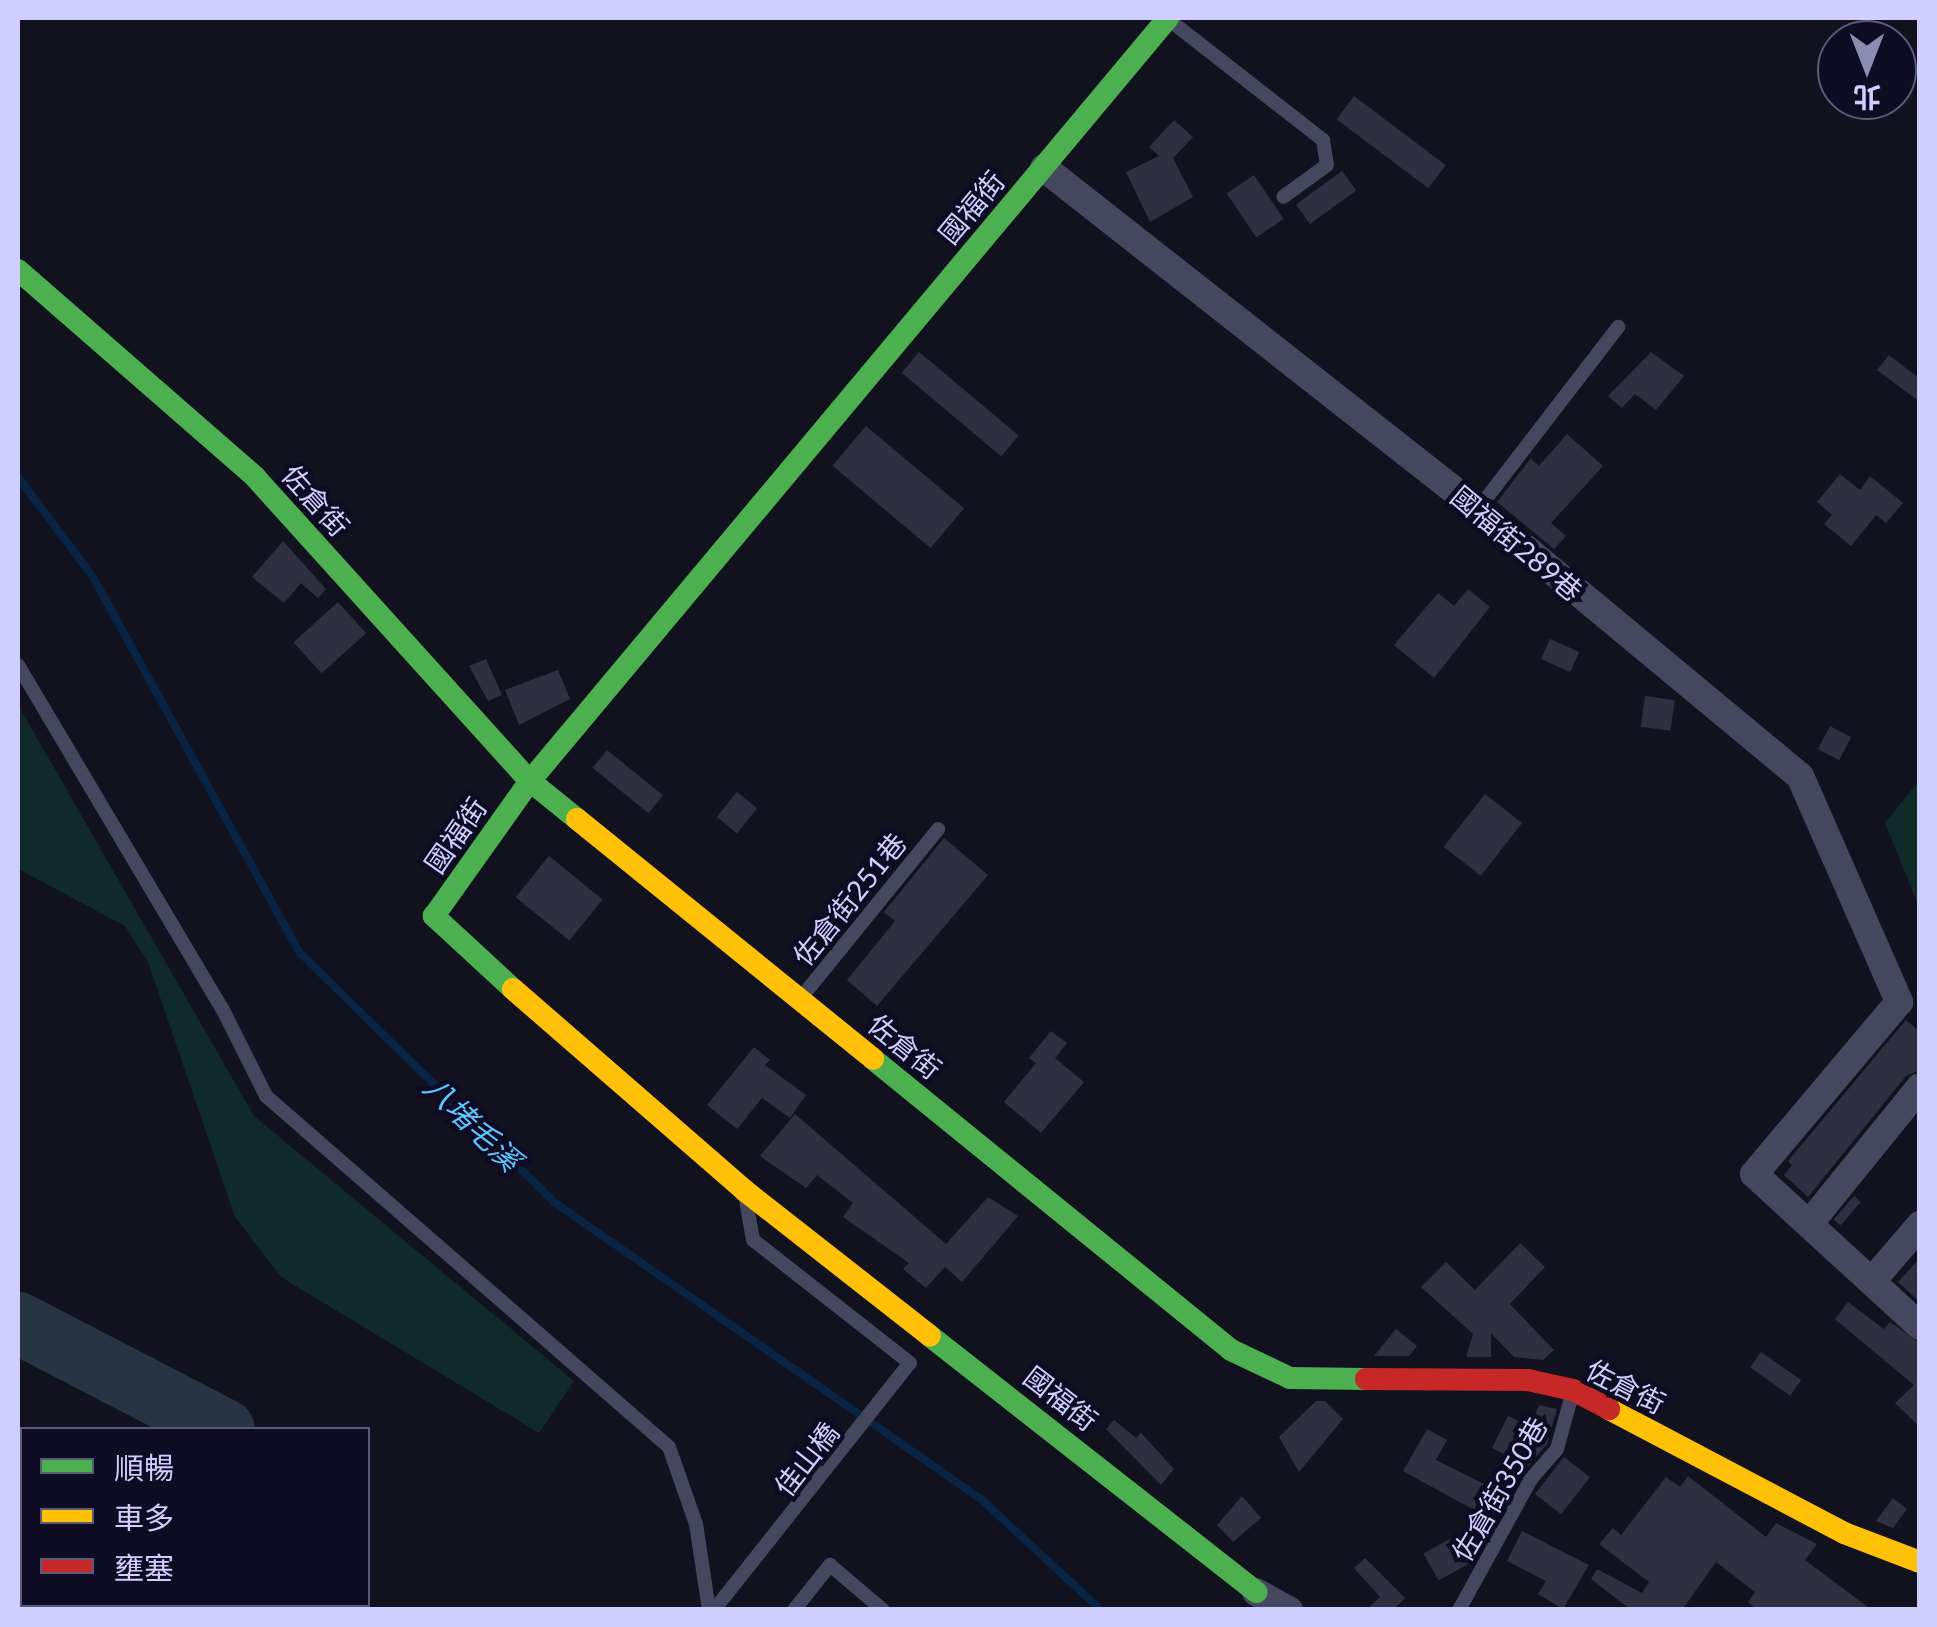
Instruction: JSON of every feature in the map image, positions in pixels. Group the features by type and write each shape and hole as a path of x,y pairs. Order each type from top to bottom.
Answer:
{"street":[{"name":"國福街","path":"1165,19 530,781 434,916 595,1065 744,1190 1256,1592"},
{"name":"國福街289巷","path":"1044,168 1478,508 1800,776 1897,992 1894,1009 1754,1174 1809,1224"},
{"name":"佐倉街","path":"18,270 255,477 530,781 1231,1350 1290,1378 1528,1380 1574,1390 1844,1533 1920,1562"},
{"path":"1920,1087 1809,1224 1920,1326"},
{"path":"1872,1282 1920,1225"},
{"path":"1256,1592 1289,1610"}],"lane":[{"path":"1165,19 1323,140 1327,166 1283,197"},
{"path":"1478,508 1618,327"},
{"path":"18,665 222,1008 266,1096 669,1447 696,1524 712,1610"},
{"name":"佐倉街251巷","path":"800,1000 938,829"},
{"name":"佳山橋","path":"712,1610 739,1583 910,1364 752,1240 744,1190"},
{"name":"佐倉街350巷","path":"1459,1610 1532,1479 1556,1449 1574,1390"},
{"path":"794,1610 830,1565 882,1610"}],"green space":[{"path":"18,705 254,1116 574,1381 539,1433 281,1277 235,1217 148,962 125,926 18,869"},
{"path":"1919,781 1919,907 1885,823"}],"building":[{"path":"1354,96 1446,165 1428,188 1337,119"},
{"path":"1174,120 1193,137 1173,158 1193,197 1150,222 1126,172 1159,156 1149,147"},
{"path":"1342,171 1356,190 1310,224 1296,205"},
{"path":"1254,175 1284,219 1256,237 1227,193"},
{"path":"919,352 1019,436 1001,456 902,373"},
{"path":"1651,352 1684,376 1656,410 1635,394 1622,408 1608,396"},
{"path":"1889,355 1920,379 1920,402 1877,370"},
{"path":"866,426 964,508 931,548 833,466"},
{"path":"1567,434 1603,466 1551,523 1566,536 1554,549 1497,502 1531,458 1539,466"},
{"path":"1840,474 1860,490 1870,476 1903,503 1886,523 1876,515 1851,546 1824,524 1832,515 1817,502"},
{"path":"283,541 326,589 318,598 301,583 284,603 252,577"},
{"path":"1468,589 1490,607 1434,678 1394,645 1438,593 1454,606"},
{"path":"338,602 366,633 322,673 293,642"},
{"path":"1550,639 1579,652 1570,672 1541,659"},
{"path":"486,659 502,695 488,701 469,666"},
{"path":"558,670 570,699 519,725 505,690"},
{"path":"1645,696 1675,700 1670,731 1641,727"},
{"path":"1830,726 1851,737 1839,760 1818,749"},
{"path":"607,750 663,795 648,813 593,768"},
{"path":"737,792 757,808 737,833 717,817"},
{"path":"1485,794 1522,823 1481,876 1444,847"},
{"path":"944,838 988,875 877,1006 847,980 895,921 884,912"},
{"path":"549,856 603,899 569,941 516,897"},
{"path":"1906,1020 1920,1032 1920,1070 1906,1076 1808,1197 1784,1175 1792,1165 1788,1161"},
{"path":"1051,1031 1067,1043 1055,1058 1084,1082 1041,1133 1004,1102 1036,1063 1029,1058"},
{"path":"754,1047 770,1060 765,1065 806,1095 790,1118 762,1098 737,1129 707,1105"},
{"path":"795,1114 946,1244 988,1197 1018,1216 962,1282 945,1267 926,1288 903,1269 909,1263 843,1217 853,1203 817,1175 806,1188 760,1156"},
{"path":"1854,1196 1861,1202 1840,1225 1834,1219"},
{"path":"1520,1243 1545,1267 1510,1304 1554,1350 1543,1360 1514,1357 1491,1333 1491,1357 1466,1357 1473,1334 1421,1287 1446,1262 1475,1290"},
{"path":"1920,1258 1920,1302 1898,1282"},
{"path":"1848,1302 1884,1329 1890,1322 1920,1343 1920,1427 1895,1403 1914,1385 1835,1319"},
{"path":"1396,1329 1417,1346 1409,1356 1374,1356"},
{"path":"1761,1352 1801,1380 1790,1396 1750,1368"},
{"path":"1316,1401 1325,1401 1343,1419 1299,1472 1279,1437"},
{"path":"1539,1405 1557,1409 1547,1444 1528,1466 1492,1448 1508,1416 1530,1426"},
{"path":"1114,1420 1136,1438 1141,1433 1174,1469 1161,1485 1106,1429"},
{"path":"1427,1429 1447,1440 1436,1460 1486,1485 1474,1510 1403,1471"},
{"path":"1564,1457 1590,1477 1561,1514 1535,1494"},
{"path":"1688,1476 1766,1537 1776,1523 1817,1544 1805,1560 1872,1610 1757,1610 1748,1602 1755,1592 1716,1562 1682,1610 1631,1610 1591,1579 1597,1569 1642,1593 1649,1582 1599,1544 1613,1528 1621,1535 1666,1477 1680,1487"},
{"path":"1242,1496 1261,1518 1233,1542 1217,1525"},
{"path":"1893,1498 1907,1509 1893,1528 1876,1521"},
{"path":"1522,1531 1589,1565 1563,1609 1538,1594 1546,1581 1507,1561"},
{"path":"1455,1536 1470,1563 1439,1581 1424,1553"},
{"path":"1365,1558 1405,1598 1393,1610 1366,1610 1380,1597 1354,1568"}],"waterway":[{"name":"八堵毛溪","path":"18,477 93,577 300,953 554,1202 981,1499 1101,1610"}],"taxiway":[{"path":"18,1323 218,1427"}],"traffic: fast":[{"path":"513,989 434,916 530,781 1168,18"},
{"path":"18,270 255,477 530,781 577,819"},
{"path":"873,1059 1231,1350 1290,1378 1366,1379"},
{"path":"930,1336 1256,1592"}],"traffic: slow":[{"path":"577,819 873,1059"},
{"path":"513,989 744,1190 930,1336"},
{"path":"1609,1409 1844,1533 1920,1562"}],"traffic: jam":[{"path":"1366,1379 1528,1380 1573,1390 1609,1409"}]}
